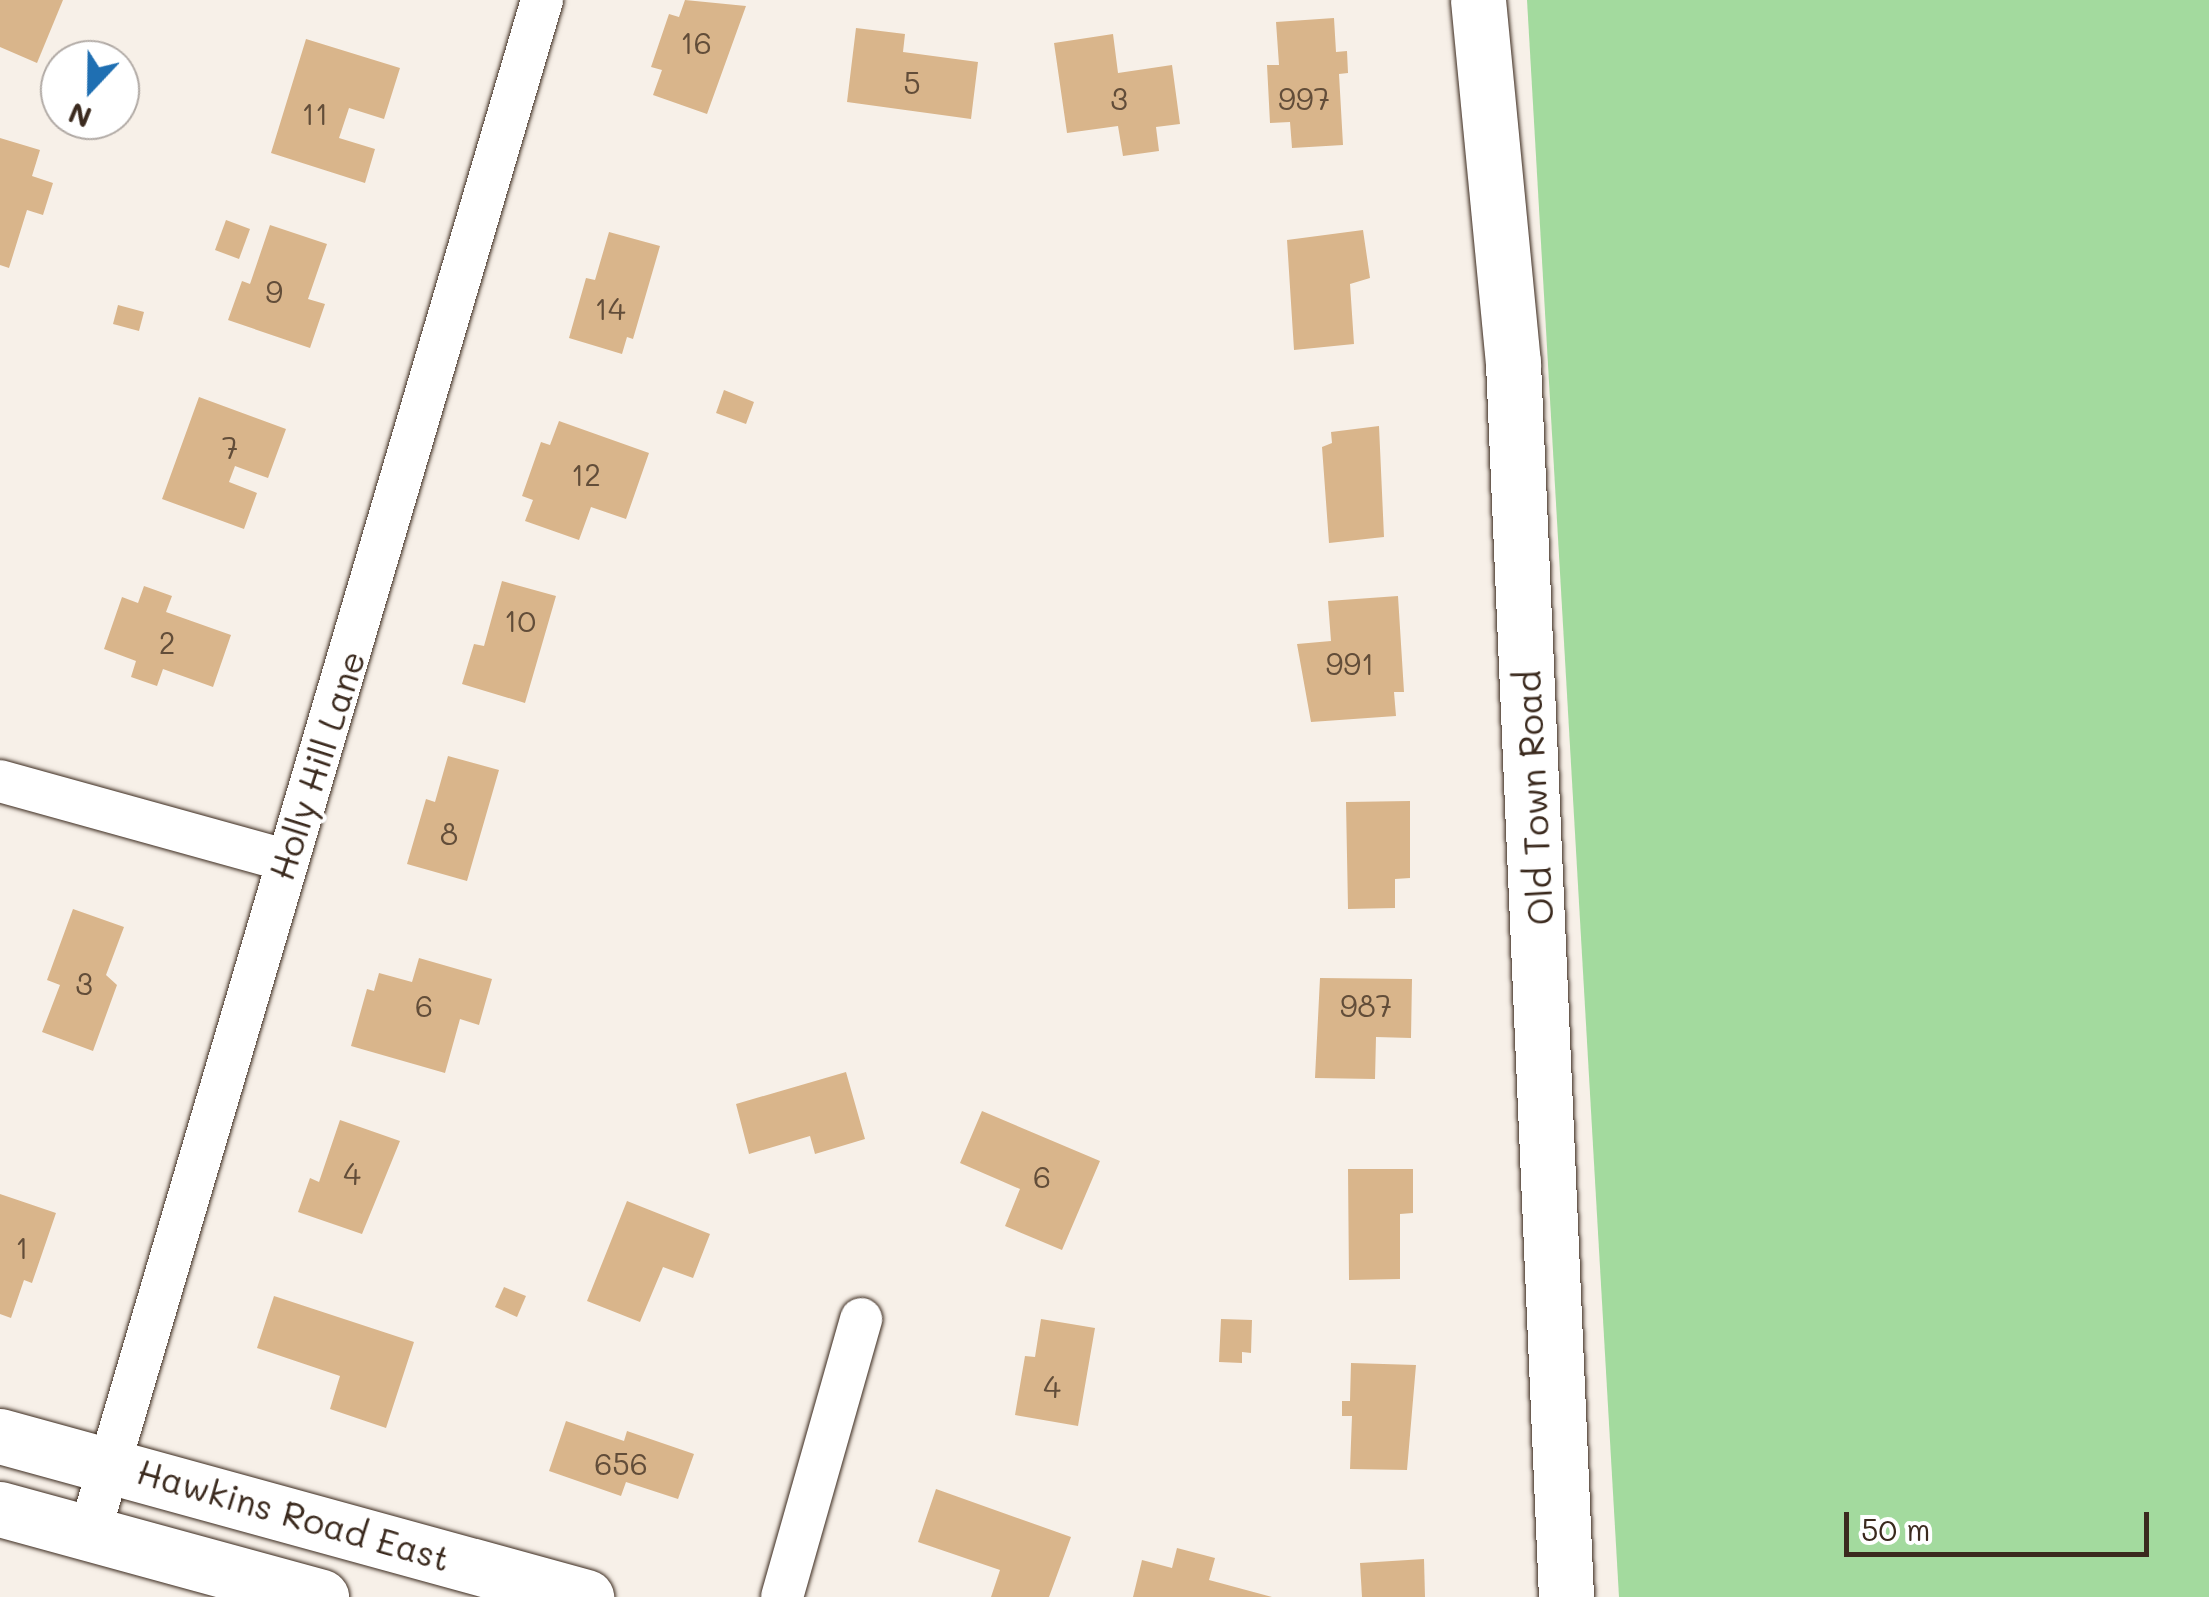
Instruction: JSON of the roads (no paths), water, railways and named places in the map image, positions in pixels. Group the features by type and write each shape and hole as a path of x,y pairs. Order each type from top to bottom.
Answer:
{"main road":[{"name":"Old Town Road","path":"1478,0 1513,363 1566,1597"},
{"name":"Hawkins Road East","path":"0,1436 107,1461 586,1597"},
{"name":"Hawkins Road East","path":"0,1509 90,1530 321,1597"}],"street":[{"name":"Holly Hill Lane","path":"90,1530 285,860 367,606 464,250 542,0"},
{"path":"0,781 285,860"},
{"path":"782,1597 861,1318"}]}
